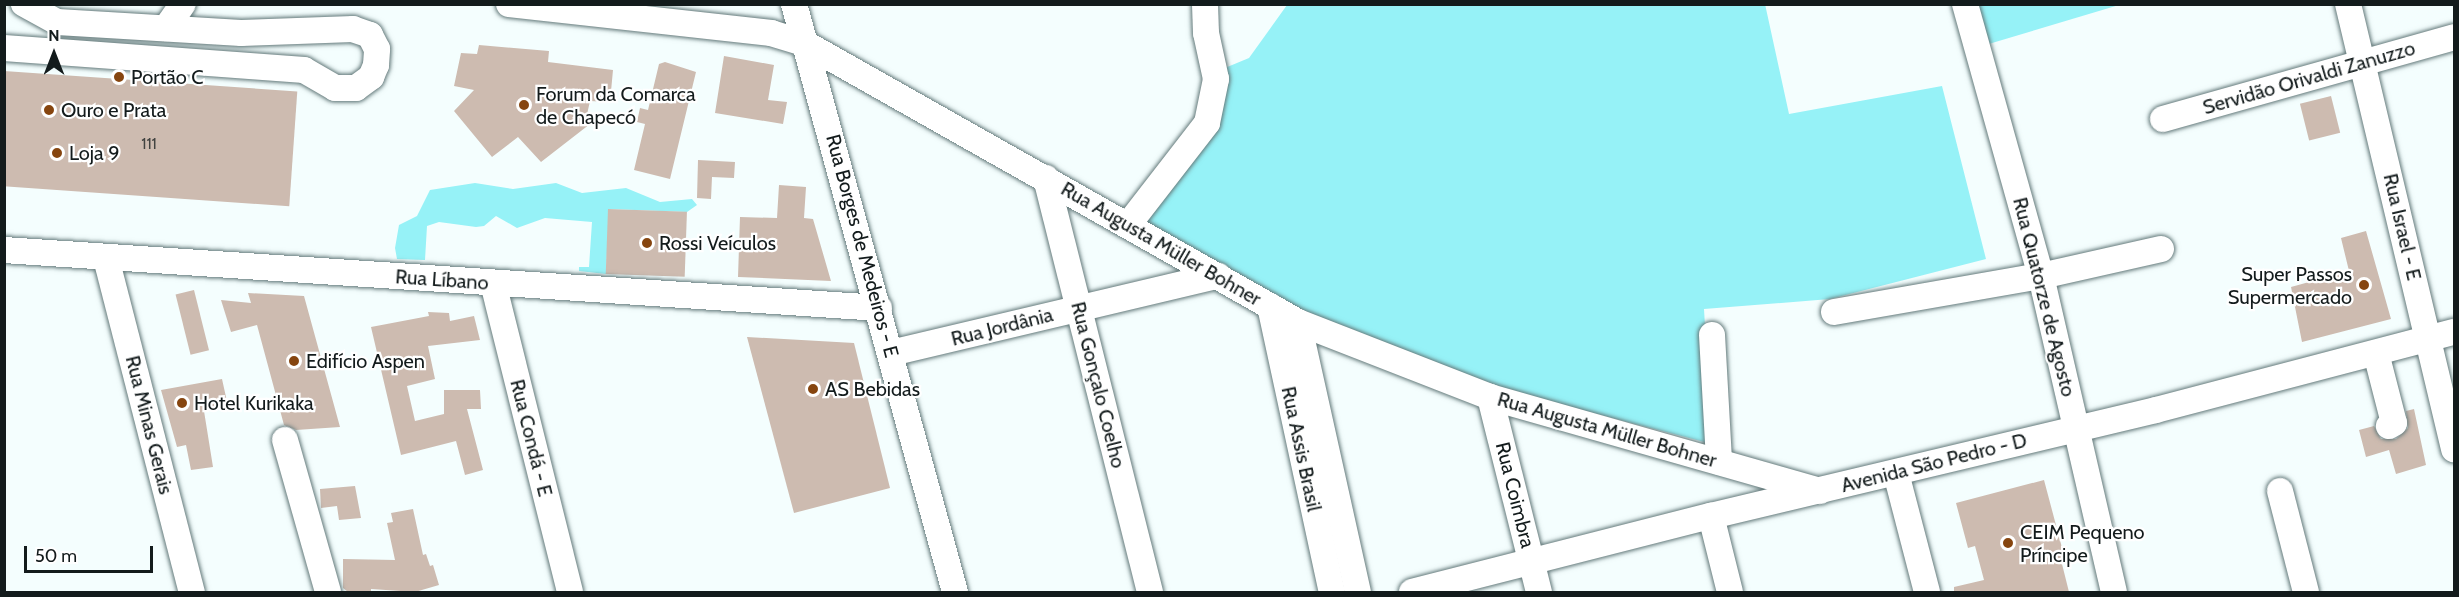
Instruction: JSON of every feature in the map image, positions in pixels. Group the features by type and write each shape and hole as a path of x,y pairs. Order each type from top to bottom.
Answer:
{"street":[{"path":"4,48 304,70 335,88 356,88 371,77 376,65 377,50 370,35 353,29 241,33 96,25 57,22 24,4"},
{"path":"80,4 96,25"},
{"path":"166,28 183,4"},
{"name":"Rua Augusta Müller Bohner","path":"509,4 771,33 806,44 1298,322 1490,397 1820,491"},
{"name":"Rua Borges de Medeiros - E","path":"794,4 955,592"},
{"path":"1128,225 1207,123 1216,79 1206,33 1205,4"},
{"name":"Rua Quatorze de Agosto","path":"1965,4 2042,276 2114,592"},
{"name":"Rua Israel - E","path":"2348,4 2364,61 2426,340 2454,450"},
{"name":"Servidão Orivaldi Zanuzzo","path":"2163,119 2454,37"},
{"name":"Rua Gonçalo Coelho","path":"1046,178 1150,592"},
{"path":"1834,312 2042,276 2161,249"},
{"name":"Rua Líbano","path":"4,250 879,308"},
{"name":"Rua Minas Gerais","path":"106,258 192,592"},
{"name":"Rua Jordânia","path":"891,353 1218,276"},
{"name":"Rua Condá - E","path":"493,283 570,592"},
{"name":"Rua Assis Brasil","path":"1270,306 1332,592"},
{"name":"Rua Assis Brasil","path":"1298,322 1358,592"},
{"name":"Avenida São Pedro - D","path":"1412,592 1711,516 2076,429 2454,332"},
{"path":"1712,335 1719,462"},
{"path":"2376,353 2394,423 2390,426"},
{"name":"Rua Coimbra","path":"1490,397 1539,592"},
{"path":"285,440 328,592"},
{"path":"1896,473 1927,592"},
{"path":"2280,491 2306,592"},
{"path":"1711,516 1730,592"}],"shaded area":[{"path":"1765,4 1789,114 1942,86 1986,259 1830,299 1704,309 1712,444 1497,388 1304,314 1145,222 1220,70 1249,58 1287,5"},
{"path":"1971,4 2119,5 1982,46"},
{"path":"475,183 513,189 556,183 582,193 626,188 660,202 692,199 697,205 687,212 609,209 606,274 579,271 579,267 589,267 592,222 545,218 517,228 496,216 484,226 476,227 439,222 427,226 425,260 397,259 395,248 399,225 417,216 430,190"}],"building":[{"name":"Forum da Comarca de Chapecó","path":"479,45 549,51 548,62 613,70 610,102 590,101 586,119 590,124 541,162 518,137 492,157 454,111 474,90 454,86 461,53 477,54"},
{"path":"724,56 774,65 768,100 787,102 783,124 715,113"},
{"path":"665,62 696,72 670,179 634,170 645,124 637,122 640,108 648,110 659,64"},
{"path":"4,71 297,92 289,206 4,186"},
{"path":"2331,96 2340,133 2309,141 2300,104"},
{"path":"698,160 735,162 734,178 712,177 711,199 697,198"},
{"path":"779,185 806,187 804,218 813,219 831,281 738,277 740,217 777,218"},
{"name":"Rossi Veículos","path":"608,209 687,212 685,277 606,274"},
{"path":"2366,231 2391,319 2302,342 2291,287 2349,271 2341,238"},
{"path":"194,290 209,350 191,355 176,295"},
{"name":"Edifício Aspen","path":"248,293 304,296 340,427 296,430 284,425 257,325 231,332 221,300 251,303"},
{"path":"428,312 449,313 450,321 474,316 480,340 428,346 435,379 407,386 415,421 444,414 444,390 480,390 481,409 467,409 483,470 465,475 456,441 401,455 371,327 429,316"},
{"name":"AS Bebidas","path":"747,337 854,343 890,488 794,513"},
{"path":"222,379 228,406 204,411 213,467 191,470 186,445 177,447 161,390"},
{"path":"2414,409 2426,465 2396,474 2389,450 2366,457 2359,430 2374,426 2381,439 2396,439 2408,428 2406,411"},
{"path":"2044,480 2065,559 2061,560 2069,592 1954,592 1954,587 1984,580 1975,546 1968,548 1956,503"},
{"path":"355,486 361,518 339,520 337,506 321,508 320,489"},
{"path":"413,509 423,555 426,554 430,566 433,565 439,585 415,592 371,589 371,592 348,592 343,588 343,559 395,560 387,523 393,522 391,513"}],"place":[{"name":"Portão C","path":"119,77"},
{"name":"Forum da Comarca de Chapecó","path":"524,105"},
{"name":"Ouro e Prata","path":"49,110"},
{"name":"Loja 9","path":"57,153"},
{"name":"Rossi Veículos","path":"647,243"},
{"name":"Super Passos Supermercado","path":"2364,285"},
{"name":"Edifício Aspen","path":"294,361"},
{"name":"AS Bebidas","path":"813,389"},
{"name":"Hotel Kurikaka","path":"182,403"},
{"name":"CEIM Pequeno Príncipe","path":"2008,543"}]}
